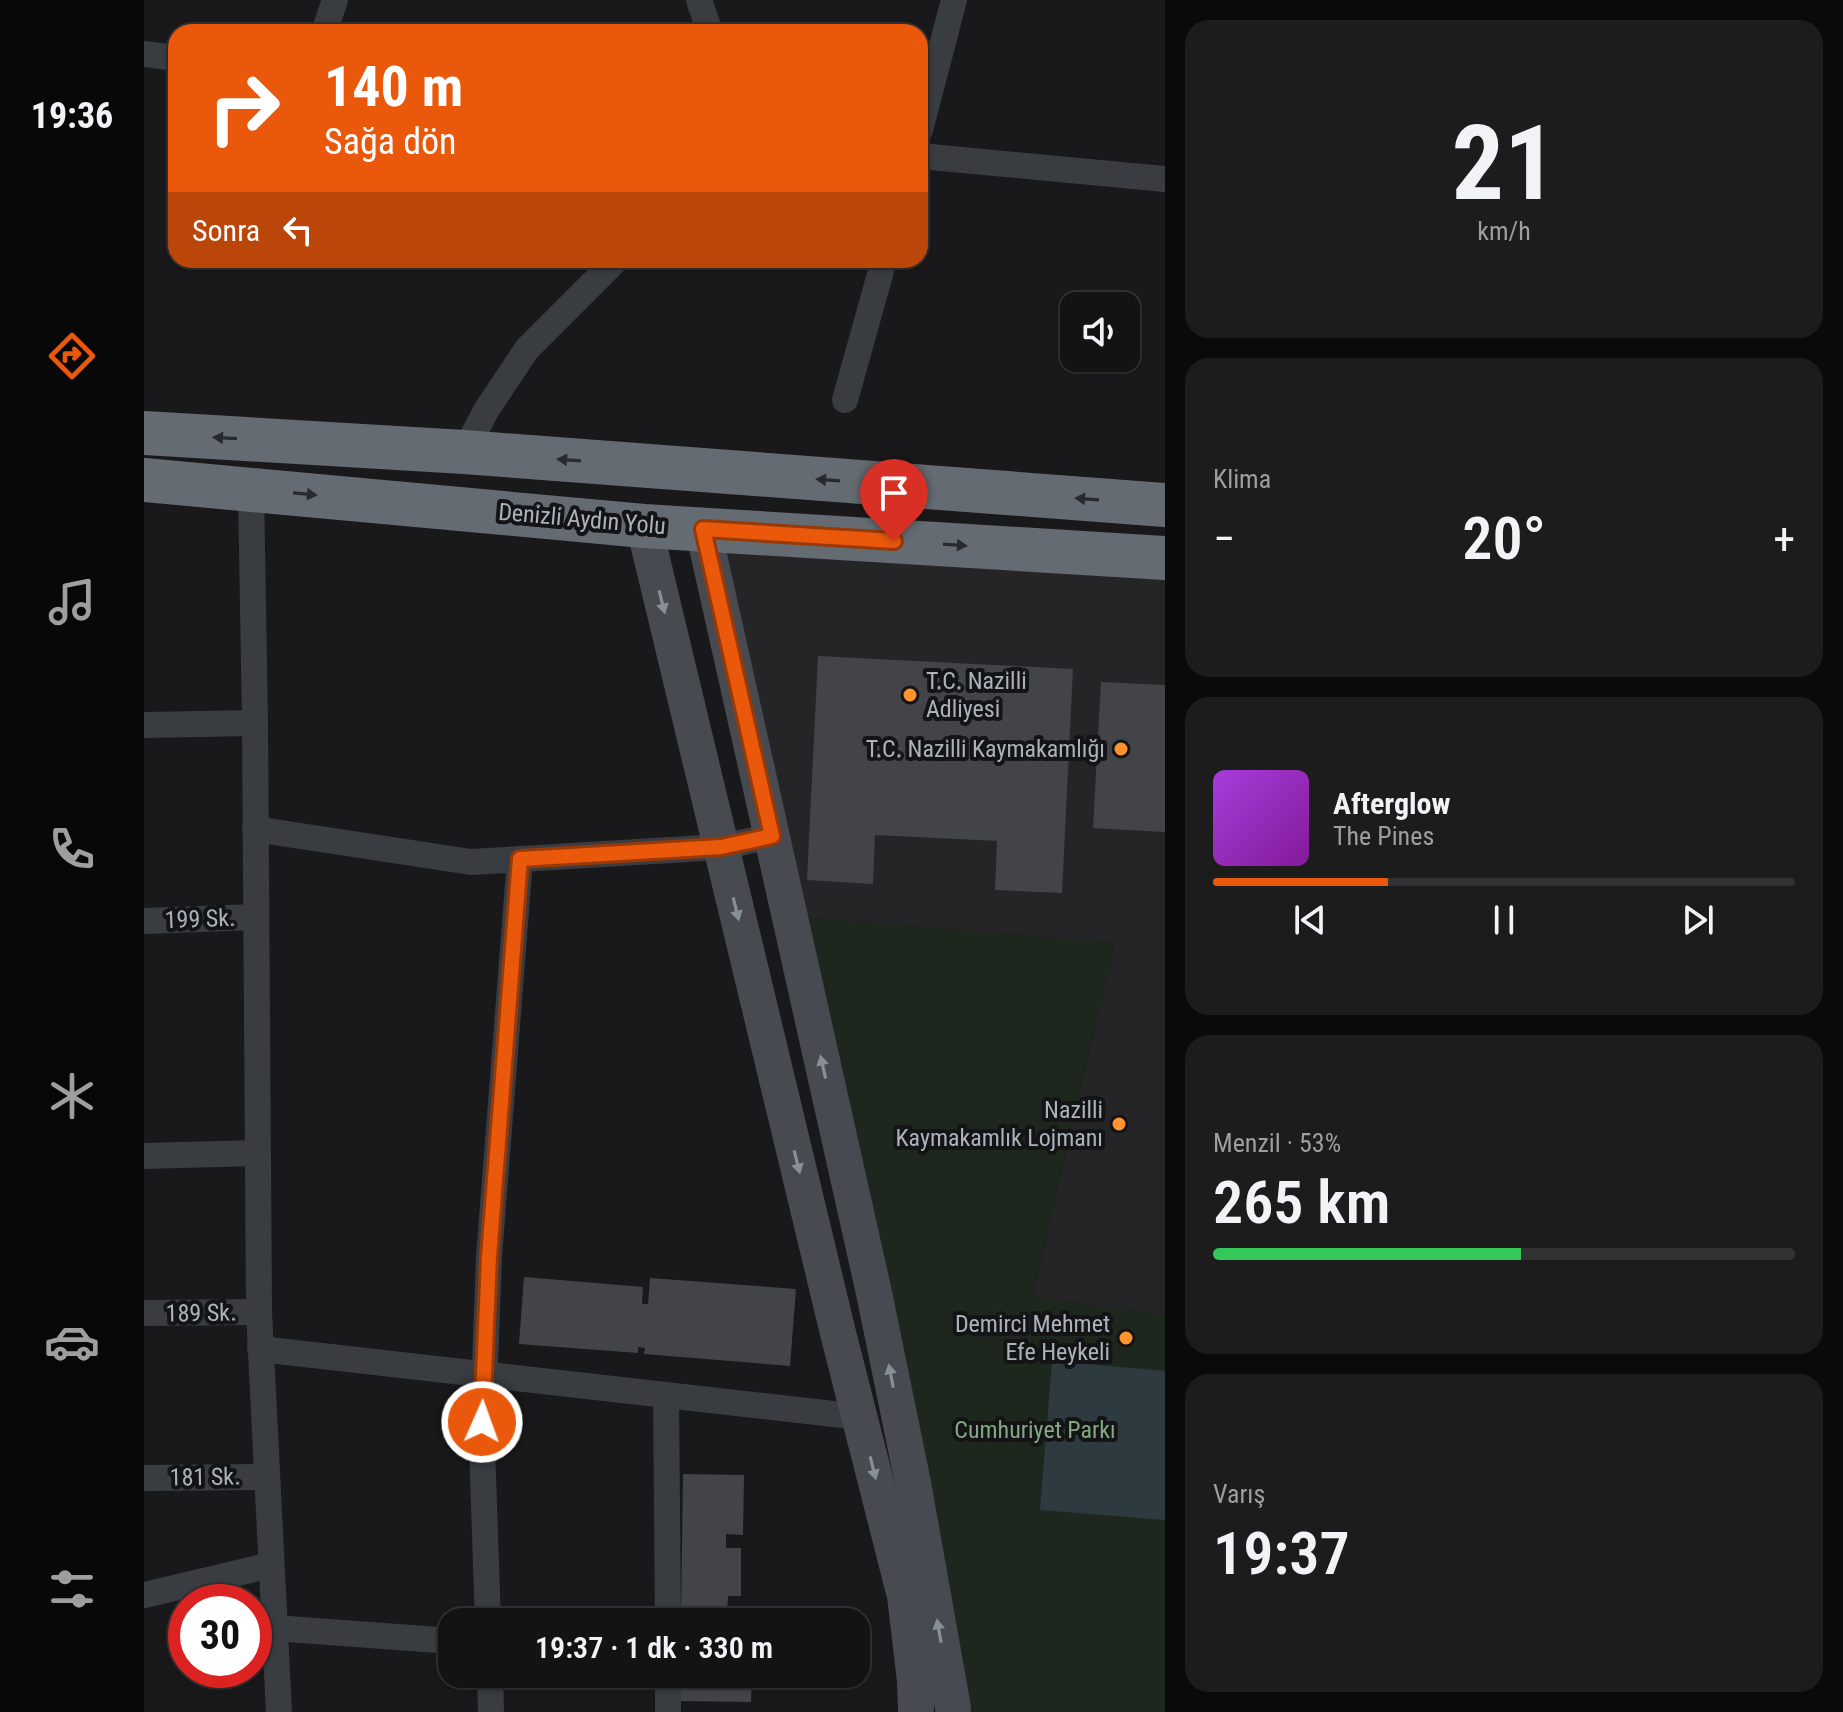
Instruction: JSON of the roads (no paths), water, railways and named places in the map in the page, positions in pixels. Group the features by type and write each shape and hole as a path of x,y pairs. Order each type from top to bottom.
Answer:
{"highway":[{"path":"144,433 464,452 1165,505"},
{"name":"Denizli Aydın Yolu","path":"144,480 644,526 1165,558"}],"main road":[{"path":"644,526 905,1596 915,1681 913,1710 928,1703 955,1710"},
{"path":"703,529 874,1293 955,1710"}],"street":[{"path":"327,24 335,0"},
{"path":"699,0 707,24"},
{"path":"928,99 954,0"},
{"path":"144,54 168,57"},
{"path":"928,157 1165,179"},
{"path":"464,452 487,409 527,349 608,268"},
{"path":"845,400 882,268"},
{"path":"251,489 259,1312 279,1712"},
{"path":"144,725 255,723"},
{"path":"255,829 471,862 721,847 772,836"},
{"path":"488,1608 482,1446 489,1257 520,859"},
{"name":"199 Sk.","path":"144,921 256,917"},
{"path":"144,1156 257,1153"},
{"name":"189 Sk.","path":"144,1313 259,1312"},
{"path":"260,1349 860,1417"},
{"path":"666,1395 668,1608"},
{"name":"181 Sk.","path":"144,1478 267,1477"},
{"path":"144,1595 271,1565"},
{"path":"274,1628 438,1640"},
{"path":"490,1688 491,1712"},
{"path":"668,1688 668,1712"}],"place":[{"name":"T.C. Nazilli Adliyesi","path":"910,695"},
{"name":"T.C. Nazilli Kaymakamlığı","path":"1121,749"},
{"name":"Nazilli Kaymakamlık Lojmanı","path":"1119,1124"},
{"name":"Demirci Mehmet Efe Heykeli","path":"1126,1338"}],"park label":[{"name":"Cumhuriyet Parkı","path":"1035,1430"}]}
